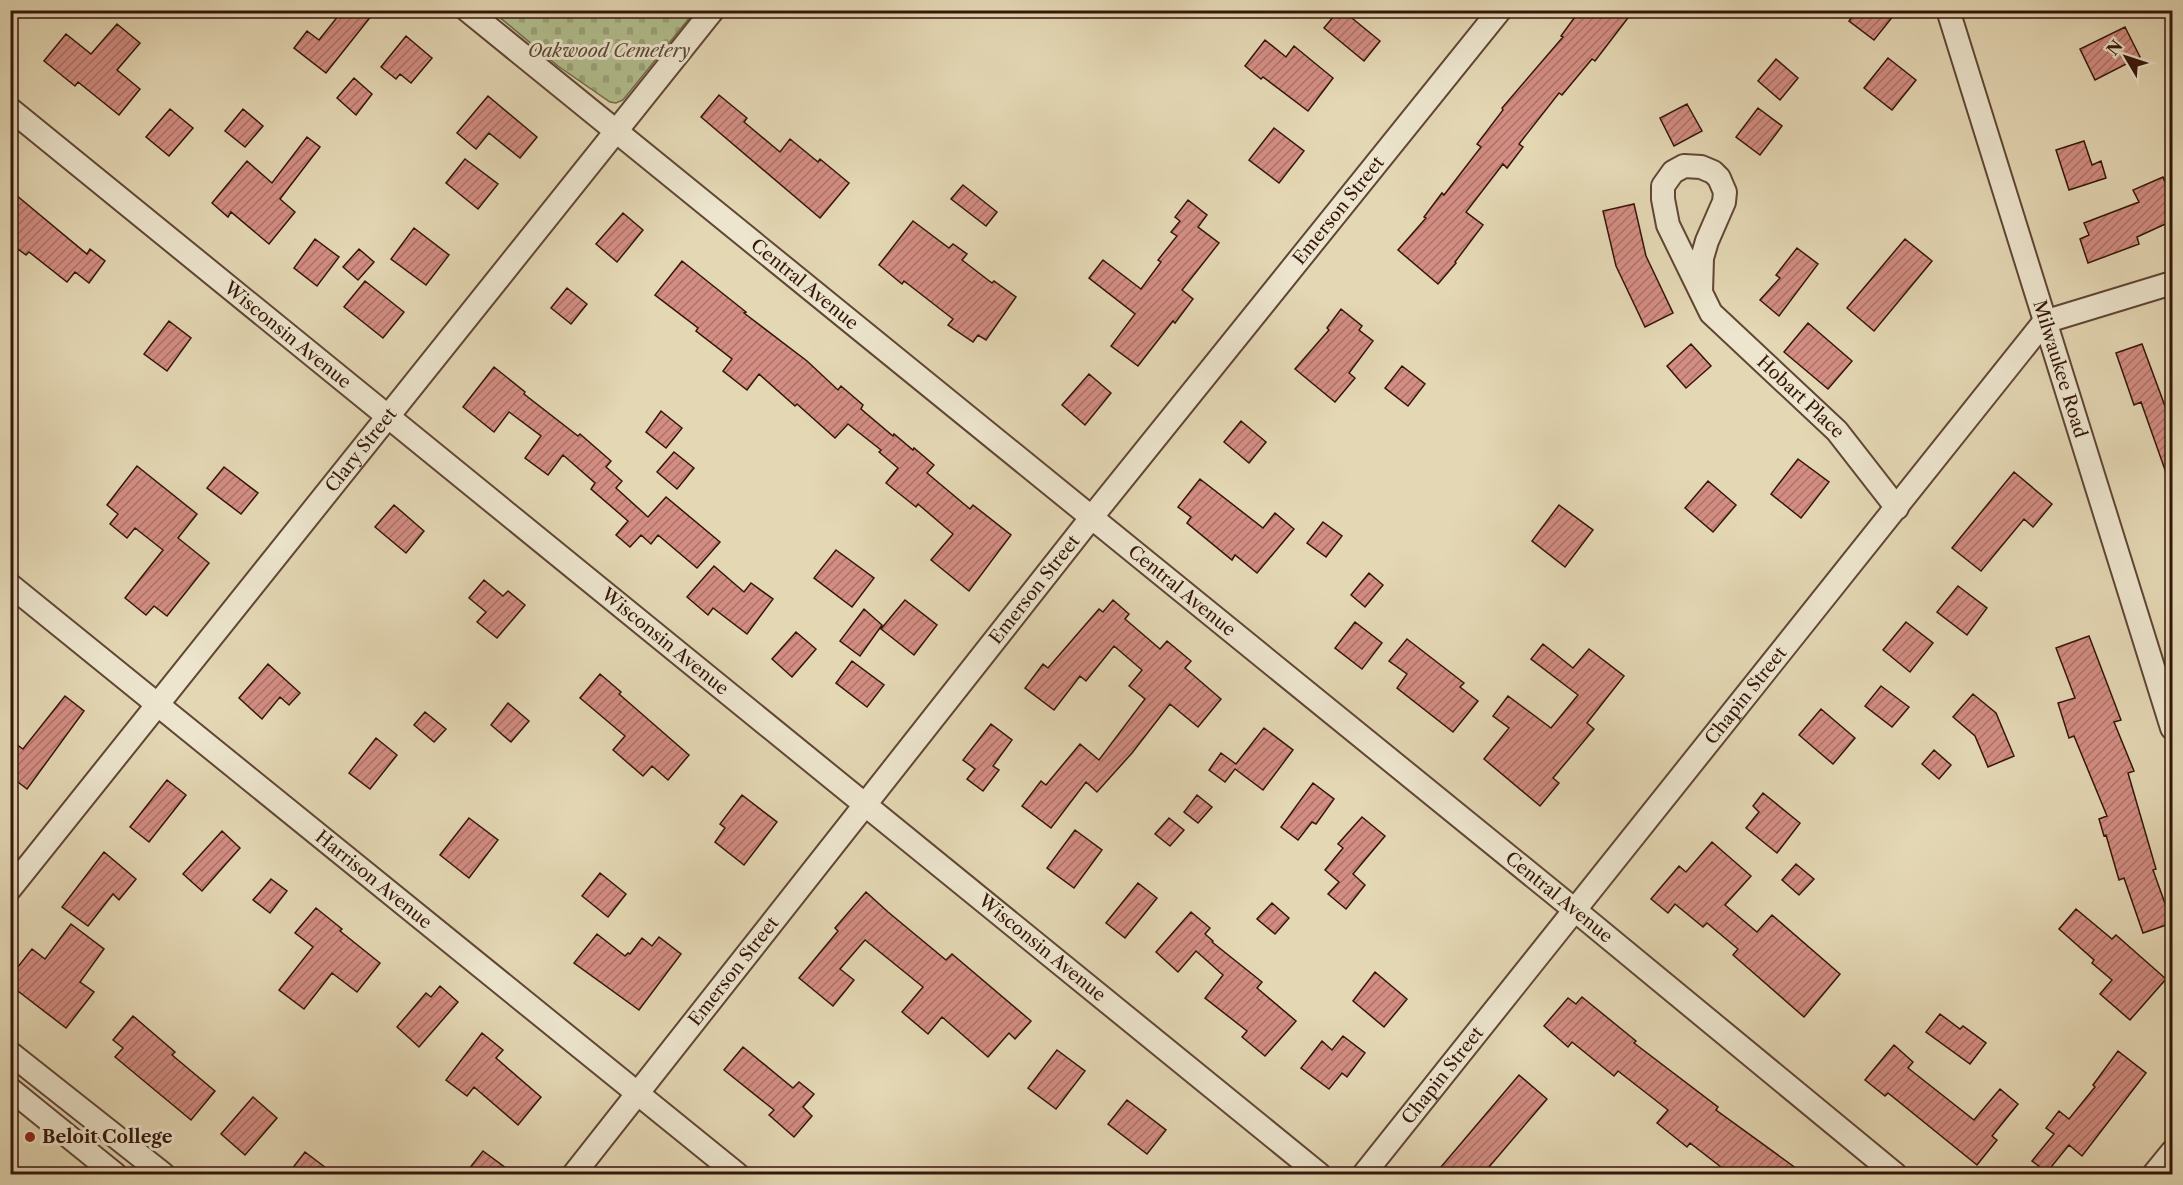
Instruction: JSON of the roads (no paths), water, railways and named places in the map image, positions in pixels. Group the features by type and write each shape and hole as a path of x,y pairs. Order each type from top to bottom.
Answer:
{"street":[{"name":"Central Avenue","path":"467,10 1576,910 1895,1174"},
{"name":"Clary Street","path":"10,889 713,10"},
{"name":"Emerson Street","path":"574,1174 1091,518 1500,10"},
{"name":"Milwaukee Road","path":"1948,10 2172,728"},
{"name":"Wisconsin Avenue","path":"10,109 1319,1174"},
{"name":"Hobart Place","path":"1701,292 1702,258 1707,240 1724,202 1725,192 1719,178 1713,172 1701,167 1684,166 1673,172 1663,186 1663,199 1668,225 1711,313 1837,431 1897,508"},
{"path":"2044,322 2172,283"},
{"name":"Chapin Street","path":"1364,1174 2044,322"},
{"name":"Harrison Avenue","path":"10,585 737,1174"},
{"path":"10,1053 163,1174"},
{"path":"10,1089 115,1174"},
{"path":"2154,1174 2172,1152"}],"place":[{"name":"Beloit College","path":"30,1137"}],"park label":[{"name":"Oakwood Cemetery","path":"609,51"}]}
